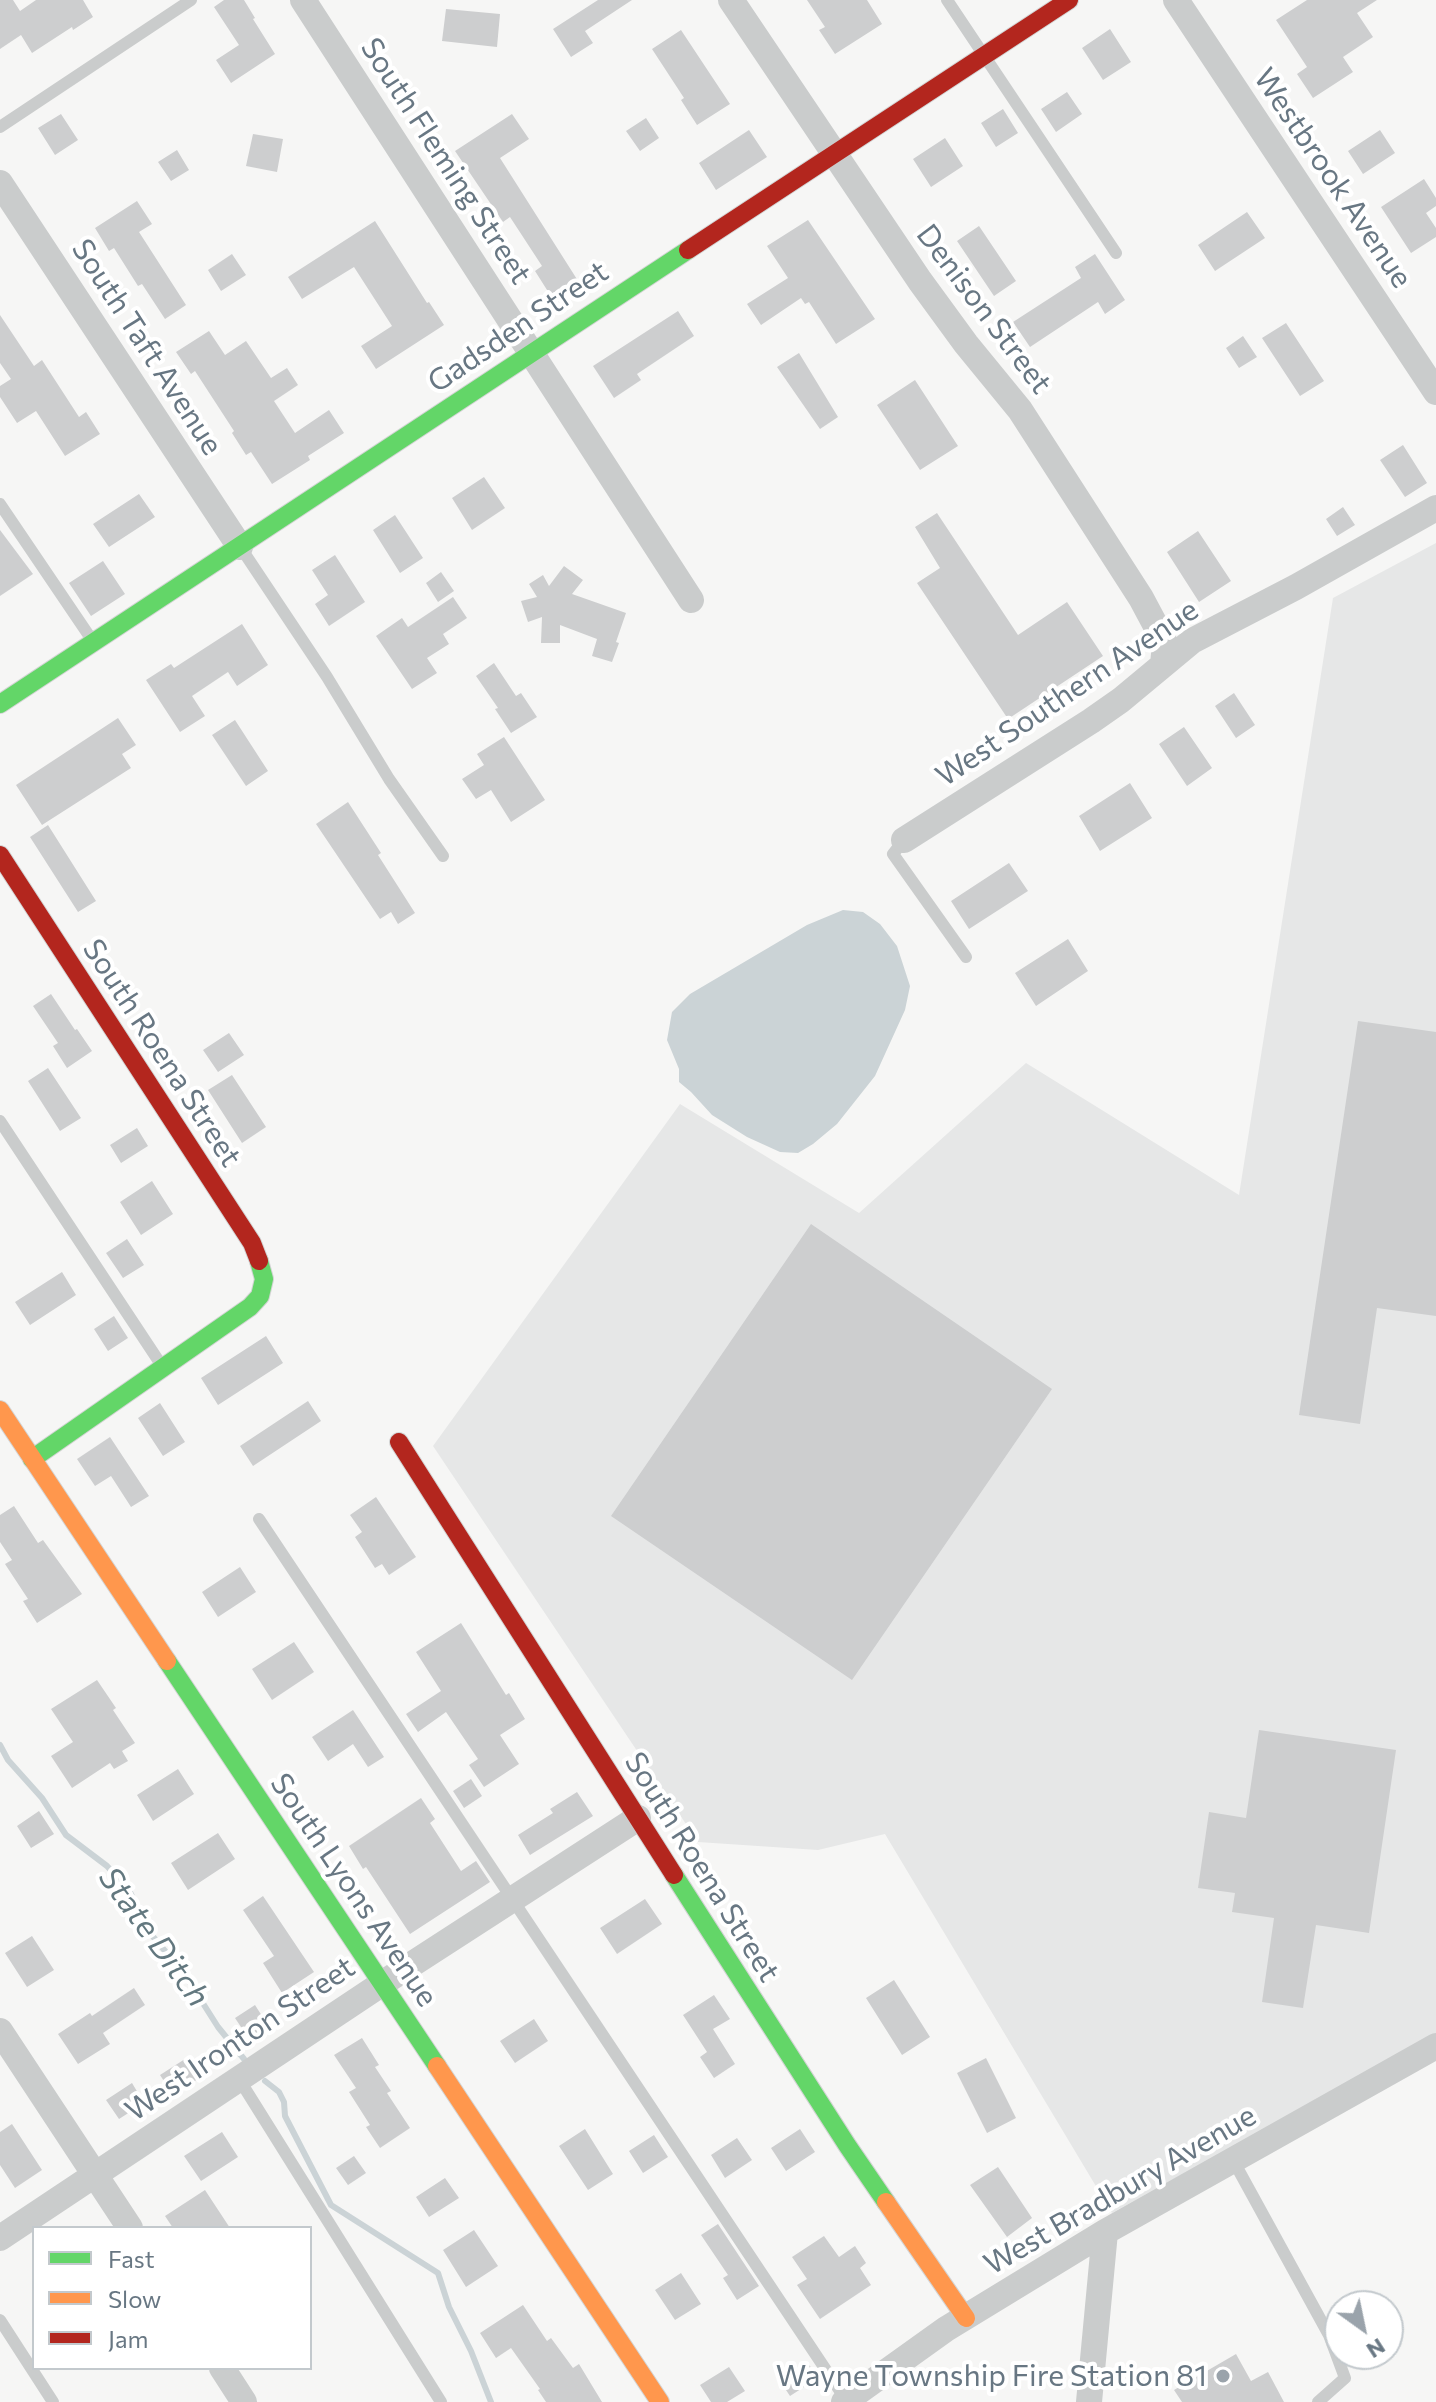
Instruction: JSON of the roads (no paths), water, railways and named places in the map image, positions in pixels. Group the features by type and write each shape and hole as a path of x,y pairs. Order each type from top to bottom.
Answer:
{"street":[{"name":"South Fleming Street","path":"303,0 691,600"},
{"name":"Denison Street","path":"731,0 920,281 1020,410 1141,598 1165,643 1163,665"},
{"name":"Gadsden Street","path":"0,704 1069,0"},
{"name":"Westbrook Avenue","path":"1176,0 1436,392"},
{"name":"South Taft Avenue","path":"0,183 240,547"},
{"name":"West Southern Avenue","path":"904,840 1091,721 1192,641 1436,508"},
{"name":"South Roena Street","path":"0,855 252,1243 261,1266 263,1286 260,1296 250,1307 164,1369"},
{"path":"32,1459 164,1369"},
{"name":"South Lyons Avenue","path":"0,1410 660,2402"},
{"name":"South Roena Street","path":"399,1442 731,1966 966,2318"},
{"name":"West Ironton Street","path":"0,2238 638,1818"},
{"path":"0,2031 129,2226"},
{"name":"West Bradbury Avenue","path":"845,2401 946,2329 1105,2232 1436,2046"},
{"path":"1089,2402 1105,2232"},
{"path":"223,2370 244,2402"}],"lane":[{"path":"0,127 191,0"},
{"path":"947,0 1116,253"},
{"path":"0,504 94,642"},
{"path":"240,547 327,677 389,779 443,856"},
{"path":"904,840 893,854 966,957"},
{"path":"0,1121 164,1369"},
{"path":"259,1519 845,2401"},
{"path":"239,2079 441,2402"},
{"path":"1233,2160 1329,2335 1345,2378 1318,2402"},
{"path":"0,2320 32,2370"},
{"path":"32,2370 53,2402"}],"waterway":[{"name":"State Ditch","path":"0,1745 8,1760 42,1798 66,1835 107,1866 130,1892 150,1933 185,1975 218,2027 244,2059"},
{"name":"State Ditch","path":"265,2081 279,2092 284,2102 285,2116 331,2205 438,2273 449,2307 491,2402"}],"place":[{"name":"Wayne Township Fire Station 81","path":"1223,2376"}]}
